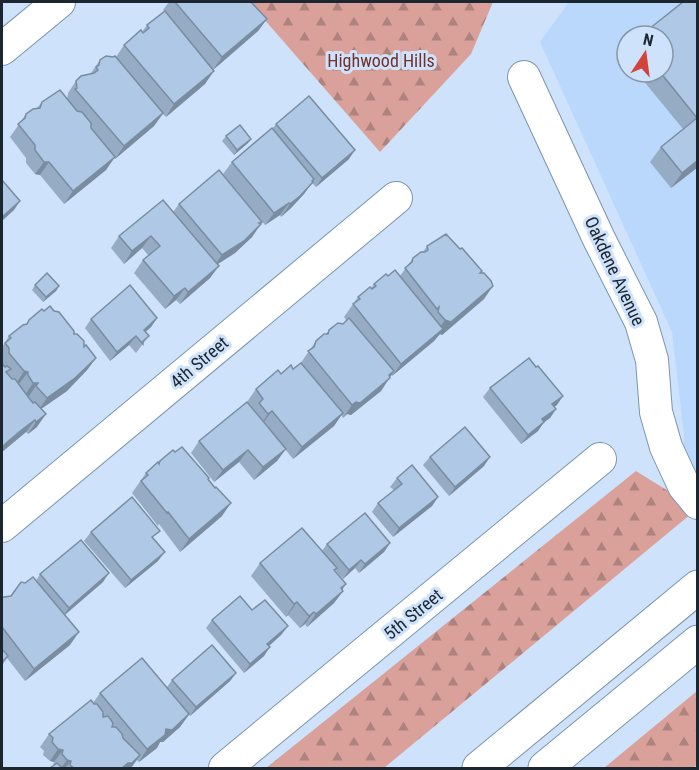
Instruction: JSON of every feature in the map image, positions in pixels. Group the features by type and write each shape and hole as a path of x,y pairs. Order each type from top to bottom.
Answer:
{"highway":[{"path":"479,768 698,587"},
{"path":"544,768 698,642"}],"street":[{"path":"2,49 59,2"},
{"name":"Oakdene Avenue","path":"524,77 641,322 652,360 656,412 666,447 684,486 698,503"},
{"name":"4th Street","path":"2,526 396,198"},
{"name":"5th Street","path":"225,768 600,459"}],"shaded area":[{"path":"569,2 697,2 697,477 682,468 684,435 672,332 540,42"}],"green space":[{"name":"Highwood Hills","path":"249,2 493,2 471,54 380,152"},
{"path":"636,471 697,509 384,768 266,768"},
{"path":"697,691 697,765 693,768 604,768"}],"building":[{"path":"175,2 251,2 267,19 222,57"},
{"path":"683,2 698,2 698,160 682,173 661,147 697,118 670,84 675,84 675,24 655,24"},
{"path":"165,11 214,71 174,104 124,45 141,30 143,33 149,28 147,25"},
{"path":"106,56 115,56 163,113 124,146 75,89 77,88 76,81 81,76 98,70 96,67 100,60"},
{"path":"60,90 77,111 82,112 91,123 91,128 115,157 73,191 49,162 44,162 35,150 35,145 18,124 26,114 33,109 40,108 42,102"},
{"path":"309,96 355,150 322,178 276,124"},
{"path":"240,125 251,139 237,150 226,136"},
{"path":"272,128 314,179 300,196 274,213 232,162"},
{"path":"219,170 262,222 244,241 222,255 179,204"},
{"path":"2,180 20,201 2,217"},
{"path":"163,200 219,266 188,292 185,288 174,296 143,260 160,246 151,236 132,251 119,236"},
{"path":"446,234 460,249 462,248 482,271 480,273 484,273 493,286 451,322 445,320 438,312 439,307 437,309 405,268 413,258 428,250 427,246"},
{"path":"395,270 443,329 401,364 353,304 370,287 372,289 376,286 374,284 386,274 388,276"},
{"path":"47,273 59,286 46,297 35,285"},
{"path":"130,285 157,318 144,330 149,336 143,344 136,336 117,352 91,319"},
{"path":"50,306 54,311 59,312 74,334 84,341 84,347 86,345 96,358 75,378 47,398 36,386 38,383 33,383 28,372 24,371 9,353 9,348 5,343 11,338 9,336 27,324 42,309 44,311"},
{"path":"349,318 394,371 389,375 390,378 360,403 356,402 352,405 308,351 324,334 328,334 329,330 338,323 343,324"},
{"path":"529,358 563,396 552,404 556,409 542,419 544,422 528,435 490,388"},
{"path":"2,363 11,369 6,372 12,379 15,379 33,403 35,402 46,414 19,432 3,446 2,450"},
{"path":"301,363 343,413 302,447 272,411 268,414 259,403 263,399 256,389 278,370 281,374 291,365 293,369"},
{"path":"247,402 286,449 263,467 248,450 223,470 199,441"},
{"path":"465,427 490,457 455,487 430,457"},
{"path":"182,447 215,488 231,503 189,539 141,481 158,462 159,464 173,450 175,452"},
{"path":"412,465 438,497 399,528 378,503 402,484 397,478"},
{"path":"132,497 160,531 152,537 165,552 131,580 91,532"},
{"path":"365,513 390,543 365,564 361,560 349,570 327,544"},
{"path":"302,528 337,568 334,570 346,584 341,588 343,591 316,614 314,612 309,616 297,602 294,604 260,563"},
{"path":"81,540 109,573 69,608 40,574"},
{"path":"33,577 79,632 34,669 2,627 2,598 11,596 21,582 25,583"},
{"path":"240,596 252,610 265,600 288,626 267,644 270,647 250,664 212,620"},
{"path":"212,645 236,673 196,707 172,680"},
{"path":"2,649 8,656 2,662"},
{"path":"142,658 189,714 172,730 166,729 165,735 147,749 100,693"},
{"path":"91,700 103,712 103,717 108,716 113,723 112,727 116,727 123,738 140,755 132,763 122,768 74,768 70,765 71,761 62,754 63,750 58,749 52,742 53,738 49,734"},
{"path":"57,763 62,768 50,768"}]}
